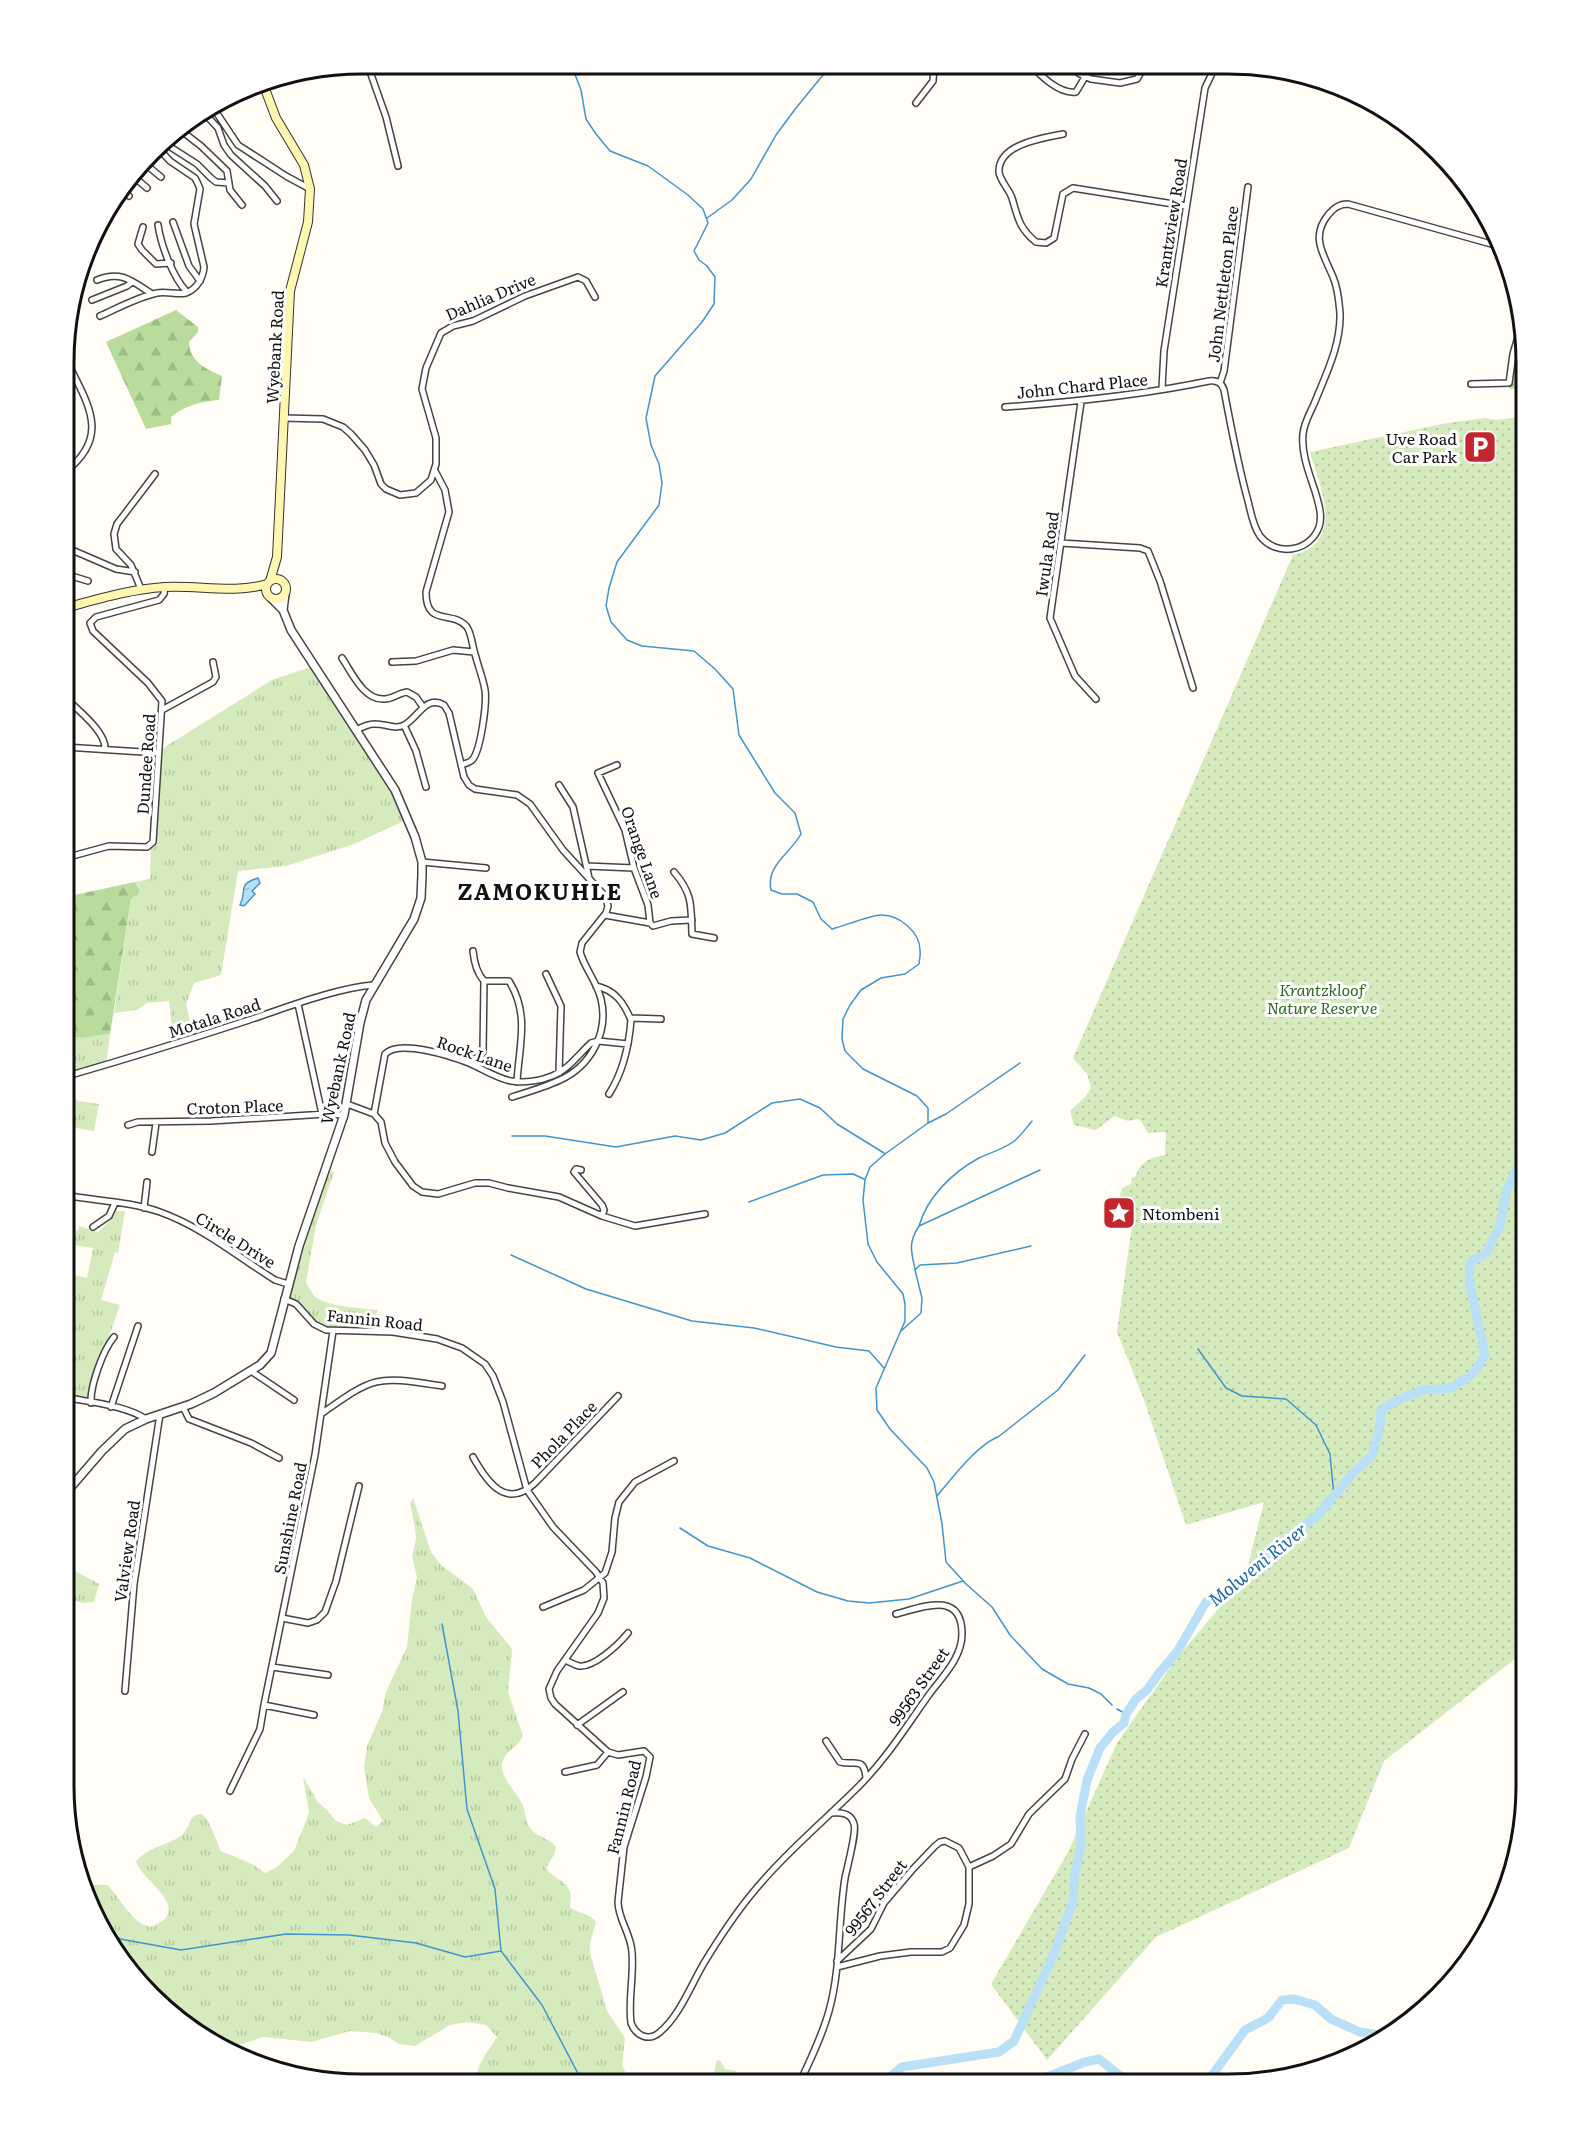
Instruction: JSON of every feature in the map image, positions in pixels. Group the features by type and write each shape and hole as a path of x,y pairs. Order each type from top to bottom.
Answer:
{"main road":[{"name":"Wyebank Road","path":"265,90 276,118 304,165 310,189 308,222 290,291 277,557 282,580"},
{"name":"Wyebank Road","path":"268,582 277,557"},
{"path":"73,606 141,589 165,587 242,589 279,599 285,594 286,586 282,580 276,578 242,589"},
{"path":"268,582 269,596"}],"street":[{"path":"371,74 386,117 398,166"},
{"path":"916,103 930,88 933,74"},
{"path":"1040,74 1045,79 1070,92 1076,92 1085,77"},
{"path":"1080,74 1085,77 1127,82 1137,79 1140,74"},
{"name":"Krantzview Road","path":"1162,388 1164,351 1186,206 1205,88 1212,74"},
{"path":"217,113 237,145 310,189"},
{"path":"209,118 218,128 226,150 265,186 277,201"},
{"path":"185,134 227,171 230,190 242,205"},
{"path":"1063,134 1018,145 1006,157 999,170 1012,198 1019,224 1036,242 1046,243 1054,238 1061,198 1065,191 1073,188 1186,206"},
{"path":"171,146 197,164 216,182 229,183"},
{"path":"100,316 152,294 187,292 200,281 204,267 194,224 200,189 195,178 163,154"},
{"path":"149,167 161,177"},
{"path":"138,180 147,188"},
{"name":"John Nettleton Place","path":"1220,383 1224,371 1248,187"},
{"path":"1220,383 1224,390 1246,496 1259,533 1266,542 1279,549 1302,546 1315,534 1320,518 1319,506 1303,450 1303,431 1335,350 1340,324 1336,284 1318,242 1325,218 1336,207 1347,204 1490,244"},
{"path":"173,222 189,266 200,281"},
{"path":"158,225 162,244 177,279 187,292"},
{"path":"143,227 138,240 142,250 156,264 171,263"},
{"path":"97,280 119,275 152,294"},
{"name":"Dahlia Drive","path":"435,471 436,438 422,389 426,368 441,333 453,326 473,321 542,290 578,277 586,281 595,297"},
{"path":"92,300 132,282"},
{"path":"1471,384 1509,382 1515,347"},
{"path":"73,374 89,409 93,428 87,448 73,466"},
{"name":"John Chard Place","path":"1005,407 1081,402 1212,380 1220,383"},
{"name":"Iwula Road","path":"1081,402 1051,619 1074,674 1096,699"},
{"path":"283,418 323,419 343,427 365,450 381,484 391,492 400,495 416,493 427,485 435,471"},
{"path":"435,471 445,490 449,512 426,592 427,603 432,613 437,616 454,619 466,626 485,691 480,741 475,756 469,762 461,765"},
{"path":"141,589 131,565 116,549 113,541 114,530 155,474"},
{"path":"1061,543 1147,550 1160,581 1193,688"},
{"path":"73,550 116,569 135,572"},
{"path":"73,576 88,581"},
{"name":"Dundee Road","path":"73,856 109,846 144,847 151,844 154,839 162,710 160,696 93,631 90,623 96,617 159,600 164,594 165,587"},
{"path":"283,610 285,594"},
{"name":"Wyebank Road","path":"73,1484 112,1440 125,1429 214,1393 264,1362 271,1353 288,1284 347,1104 366,1000 373,985 410,928 417,911 422,886 422,862 415,837 395,790 295,637 283,610 269,596"},
{"path":"392,662 416,661 453,650 474,652"},
{"path":"342,658 364,690 371,696 385,699 407,692 416,697 423,707"},
{"path":"162,710 213,682 216,677 213,662"},
{"path":"356,730 375,724 394,727 404,725 423,707 436,702 447,709 464,777 471,787 517,795 530,804 540,815 556,842 605,896 608,906 605,915 582,943 580,952 601,999 603,1020 598,1041 591,1054 575,1071 561,1080 512,1097"},
{"path":"73,705 100,733 105,740 105,749"},
{"path":"404,725 416,751 426,787"},
{"path":"73,747 158,753"},
{"name":"Orange Lane","path":"616,765 598,773 625,830 634,868 648,905 651,925"},
{"path":"559,785 573,807 590,880"},
{"path":"422,862 486,868"},
{"path":"587,866 634,868"},
{"path":"674,872 686,886 692,911 692,934 714,938"},
{"path":"605,915 651,925 692,920"},
{"path":"467,1062 482,1055 483,1052 484,981 476,970 473,951"},
{"path":"546,974 556,991 561,1006 559,1073"},
{"path":"484,981 509,981 519,1004 523,1018 518,1082"},
{"name":"Motala Road","path":"73,1074 173,1045 298,1004 357,987 373,985"},
{"path":"596,986 611,990 630,1018 628,1044 617,1080 609,1094"},
{"path":"298,1004 322,1114"},
{"path":"630,1018 661,1019"},
{"path":"598,1041 628,1044"},
{"name":"Rock Lane","path":"374,1114 385,1057 390,1050 410,1048 426,1050 467,1062 501,1078 518,1082 537,1080 559,1073 591,1043 598,1041"},
{"path":"347,1104 374,1114 381,1122 385,1143 395,1162 413,1186 422,1192 438,1194 482,1182 559,1197 602,1216 635,1226 705,1214"},
{"name":"Croton Place","path":"128,1125 138,1122 344,1115"},
{"path":"152,1152 156,1123"},
{"path":"581,1170 576,1169 574,1172 602,1205 604,1210 602,1216"},
{"path":"144,1208 147,1182"},
{"name":"Circle Drive","path":"73,1196 144,1208 166,1215 199,1230 275,1280 288,1284"},
{"path":"93,1227 109,1216 115,1203"},
{"name":"Fannin Road","path":"284,1299 296,1304 314,1324 333,1331 393,1332 436,1339 462,1348 479,1358 489,1370 503,1402 527,1490 553,1527 600,1578 604,1591 601,1605 551,1682 549,1693 555,1704 608,1752 623,1755 644,1751 650,1757 624,1847 618,1902 631,1945 631,2024 637,2033 652,2037 665,2027 713,1948 751,1895 830,1814"},
{"path":"111,1407 138,1326"},
{"name":"Sunshine Road","path":"230,1791 258,1733 266,1705 315,1455 333,1331"},
{"path":"91,1403 93,1387 105,1350 114,1337"},
{"path":"251,1371 261,1380 294,1400"},
{"path":"321,1414 361,1386 381,1380 399,1379 442,1386"},
{"name":"Phola Place","path":"527,1490 618,1396"},
{"path":"73,1399 111,1407 140,1415 146,1419"},
{"path":"183,1407 185,1414 191,1420 250,1443 279,1458"},
{"name":"Valview Road","path":"125,1691 134,1584 160,1414"},
{"path":"473,1457 492,1486 512,1494 527,1490"},
{"path":"543,1607 584,1590 600,1578 610,1561 619,1502 635,1482 674,1461"},
{"path":"282,1618 308,1623 317,1620 326,1612 354,1512 358,1486"},
{"name":"99563 Street","path":"830,1814 884,1759 960,1650 961,1627 952,1609 942,1605 928,1604 896,1614"},
{"path":"565,1660 576,1665 586,1665 614,1648 627,1633"},
{"path":"272,1667 328,1675"},
{"path":"577,1725 623,1692"},
{"path":"266,1705 315,1715"},
{"path":"969,1867 1011,1844 1029,1814 1065,1779 1085,1734"},
{"path":"826,1741 840,1762 861,1764 866,1778"},
{"path":"566,1772 597,1765 608,1752"},
{"path":"804,2074 829,2012 837,1964 845,1879 855,1826 844,1813 830,1814"},
{"name":"99567 Street","path":"945,1841 959,1848 969,1867 969,1894 966,1917 961,1930 946,1951 911,1952 837,1964 871,1929 885,1903 913,1869 940,1842 945,1841"}],"green space":[{"path":"176,310 198,327 198,332 189,342 195,360 222,376 219,400 188,407 171,417 171,424 146,429 106,342"},
{"path":"1516,354 1516,389 1509,389 1513,355"},
{"name":"Krantzkloof Nature Reserve","path":"1516,417 1516,1658 1384,1761 1349,1848 1156,1937 1047,2060 991,1984 1068,1852 1117,1743 1177,1658 1245,1577 1264,1502 1186,1525 1144,1400 1117,1332 1135,1204 1123,1202 1120,1195 1122,1188 1131,1184 1132,1178 1136,1176 1144,1163 1165,1155 1166,1134 1164,1132 1148,1133 1138,1119 1128,1121 1114,1116 1096,1130 1074,1125 1070,1111 1091,1088 1087,1074 1073,1058 1293,555 1309,549 1319,539 1324,526 1325,512 1323,496 1310,452 1447,423 1486,418 1496,420"},
{"path":"314,666 356,730 408,819 354,844 286,866 238,871 221,975 194,983 186,1004 194,1038 174,1045 169,1001 147,1003 137,1010 114,1013 131,899 139,888 135,882 150,879 160,750 272,680"},
{"path":"135,882 140,891 131,899 110,1034 82,1038 73,1036 73,895"},
{"path":"110,1034 106,1065 73,1075 73,1036 82,1038"},
{"path":"73,1098 99,1104 94,1131 73,1128"},
{"path":"326,1169 334,1172 316,1225 306,1282 314,1295 323,1301 347,1307 378,1310 371,1330 320,1327 296,1304 284,1299"},
{"path":"116,1211 125,1211 118,1253 115,1252 101,1300 120,1305 86,1403 73,1401 73,1275 87,1278 93,1248 74,1245 73,1252 73,1230 78,1231 79,1226 98,1232 112,1219"},
{"path":"413,1498 431,1552 441,1565 473,1589 486,1617 512,1649 508,1692 523,1736 503,1760 503,1772 523,1806 530,1828 556,1847 546,1868 568,1888 571,1896 570,1907 591,1917 596,1922 590,1943 590,1953 607,2011 625,2038 622,2065 626,2074 478,2074 486,2053 497,2037 486,2025 467,2022 450,2025 415,2046 399,2044 376,2033 350,2031 311,2042 264,2037 236,2046 186,2015 158,1990 122,1946 95,1896 91,1885 107,1885 137,1921 151,1927 164,1920 169,1912 168,1903 136,1861 146,1853 181,1836 197,1814 202,1814 208,1821 221,1851 252,1864 265,1873 277,1867 294,1851 309,1812 303,1777 318,1802 336,1821 347,1825 365,1818 376,1827 383,1821 369,1798 364,1768 367,1746 382,1712 386,1692 407,1647 412,1599 417,1577 412,1557 416,1539 410,1503"},
{"path":"73,1570 99,1584 94,1602 82,1603 73,1600"},
{"path":"717,2060 721,2061 725,2069 736,2071 734,2074 714,2074"}],"water":[{"path":"258,878 260,883 252,891 255,894 244,906 240,905 247,883"}],"waterway":[{"path":"575,74 581,90 586,119 610,151 648,166 703,209 708,223 694,251 715,277 714,304 702,322 655,376 646,418 662,483 659,505 617,562 606,606 611,622 627,640 642,646 694,651 733,689 739,735 775,793 795,813 801,834 775,867 770,881 771,890 782,894 797,894 813,902 821,919 832,929 878,915 889,916 907,926 919,943 919,964 905,974 881,978 861,990 843,1019 842,1039 845,1051 863,1069 917,1096 928,1108 928,1123 870,1167 865,1180 863,1200 868,1244 877,1262 903,1294 905,1304 905,1321 876,1388 877,1410 890,1429 927,1468 934,1482 946,1562 992,1607 1010,1635 1042,1669 1068,1684 1089,1688 1101,1694 1112,1705"},
{"path":"707,218 732,200 751,179 776,135 824,74"},
{"path":"928,1123 946,1114 1020,1063"},
{"path":"512,1136 545,1136 616,1147 675,1136 701,1140 725,1133 772,1103 800,1099 820,1108 837,1124 884,1153"},
{"path":"919,1226 928,1205 942,1186 969,1164 1013,1142 1032,1121"},
{"path":"915,1269 911,1247 919,1226 1040,1170"},
{"name":"Molweni River","path":"894,2074 902,2067 999,2052 1014,2041 1053,1956 1073,1902 1074,1880 1081,1845 1080,1817 1087,1780 1100,1748 1124,1723 1126,1714 1136,1699 1147,1690 1177,1652 1206,1602 1234,1585 1263,1557 1318,1515 1354,1472 1372,1456 1380,1426 1381,1410 1400,1399 1424,1390 1451,1388 1473,1374 1485,1355 1469,1280 1470,1263 1486,1253 1500,1226 1506,1192 1516,1170"},
{"path":"749,1202 823,1175 853,1174 864,1179"},
{"path":"901,1331 921,1313 922,1298 915,1270 920,1265 957,1263 1031,1246"},
{"path":"511,1255 586,1289 692,1321 754,1328 836,1347 869,1351 884,1368"},
{"path":"1198,1349 1226,1388 1242,1396 1286,1399 1316,1425 1330,1454 1334,1496"},
{"path":"937,1496 982,1447 1058,1390 1085,1355"},
{"path":"680,1528 708,1546 750,1558 817,1592 848,1601 869,1603 909,1599 963,1581"},
{"path":"442,1624 458,1711 467,1809 495,1889 501,1951 542,2005 578,2074"},
{"path":"1117,1709 1126,1714"},
{"path":"116,1936 181,1950 286,1934 349,1935 416,1943 465,1957 501,1951"},
{"path":"1213,2074 1245,2030 1268,2018 1282,2000 1294,1999 1315,2005 1331,2019 1360,2032 1374,2034"},
{"path":"1054,2074 1099,2059 1118,2074"}],"place":[{"name":"Uve Road Car Park","path":"1480,447"},
{"name":"Ntombeni","path":"1119,1213"}],"district":[{"name":"ZAMOKUHLE","path":"540,890"}]}
